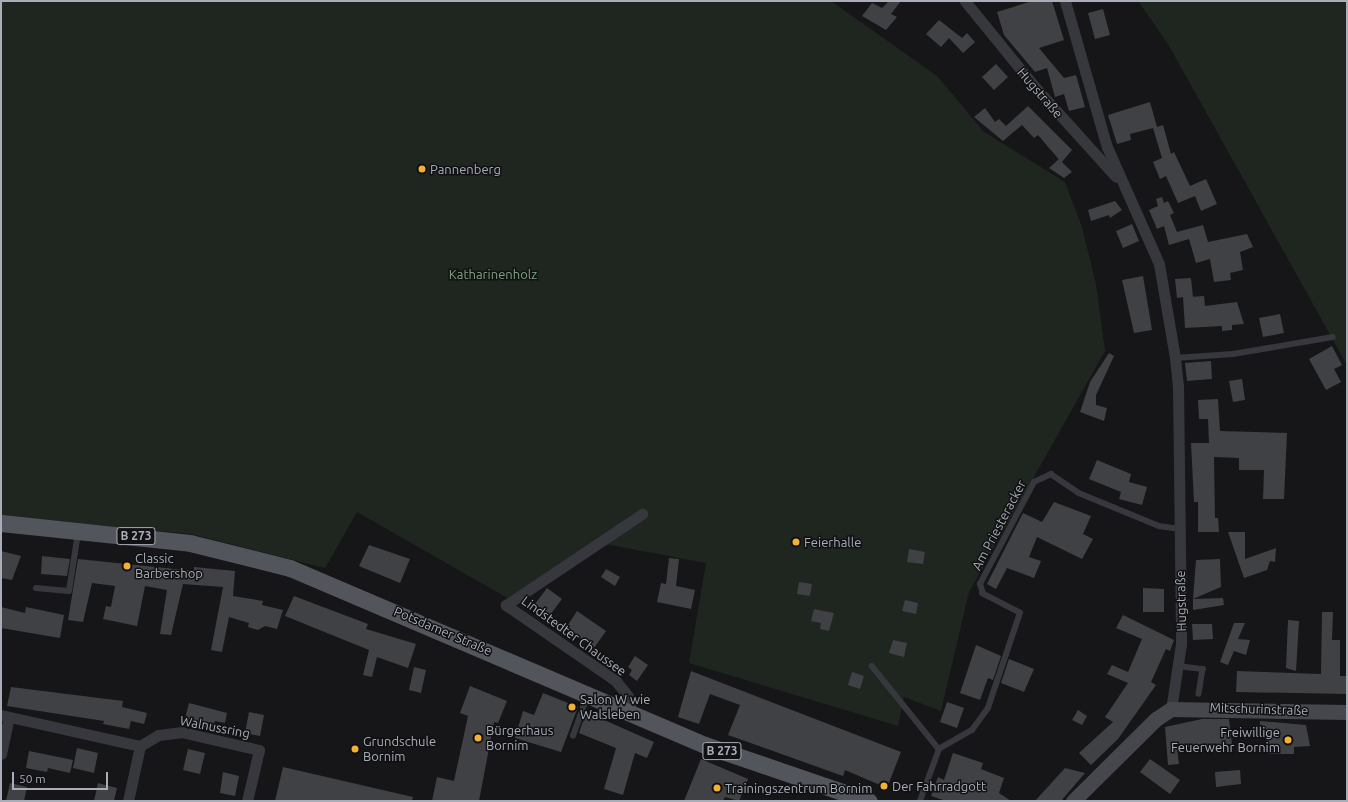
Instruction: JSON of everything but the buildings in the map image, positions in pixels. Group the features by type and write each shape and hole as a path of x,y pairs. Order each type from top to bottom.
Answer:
{"main road":[{"name":"Potsdamer Straße","path":"1,523 190,543 290,568 705,745 869,801"},
{"name":"Mitschurinstraße","path":"1171,709 1347,712"},
{"path":"1073,801 1156,719 1171,709"}],"street":[{"name":"Hugstraße","path":"965,1 1039,92 1120,180"},
{"name":"Hugstraße","path":"1065,1 1103,136 1120,180 1159,264 1174,358 1178,385 1182,644 1171,709"},
{"name":"Lindstedter Chaussee","path":"632,714 628,696 616,681 506,604 642,514"},
{"path":"1,754 5,716 140,746 128,801"},
{"name":"Walnussring","path":"140,746 158,735 181,732 259,750 247,801"}],"lane":[{"path":"1174,358 1233,354 1333,337"},
{"name":"Am Priesteracker","path":"939,749 972,730 988,708 1020,613 983,594 980,584 1039,477 1052,474 1079,493 1159,526 1180,529"},
{"path":"36,588 69,591 78,530"},
{"path":"872,666 939,749 920,801"},
{"path":"1178,666 1203,668 1198,694"},
{"path":"573,736 588,695"}],"green space":[{"name":"Katharinenholz","path":"1,1 831,1 937,76 984,132 1065,182 1082,227 1096,284 1105,351 969,592 941,711 904,697 898,726 689,663 706,563 605,544 516,603 357,512 325,568 191,534 1,516"},
{"path":"1138,1 1347,1 1347,365 1168,44"}],"place":[{"name":"Pannenberg","path":"422,169"},
{"name":"Feierhalle","path":"796,542"},
{"name":"Classic Barbershop","path":"127,566"},
{"name":"Salon W wie Walsleben","path":"572,707"},
{"name":"Bürgerhaus Bornim","path":"478,738"},
{"name":"Freiwillige Feuerwehr Bornim","path":"1288,740"},
{"name":"Grundschule Bornim","path":"355,749"},
{"name":"Der Fahrradgott","path":"884,786"},
{"name":"Trainingszentrum Bornim","path":"717,788"}]}
